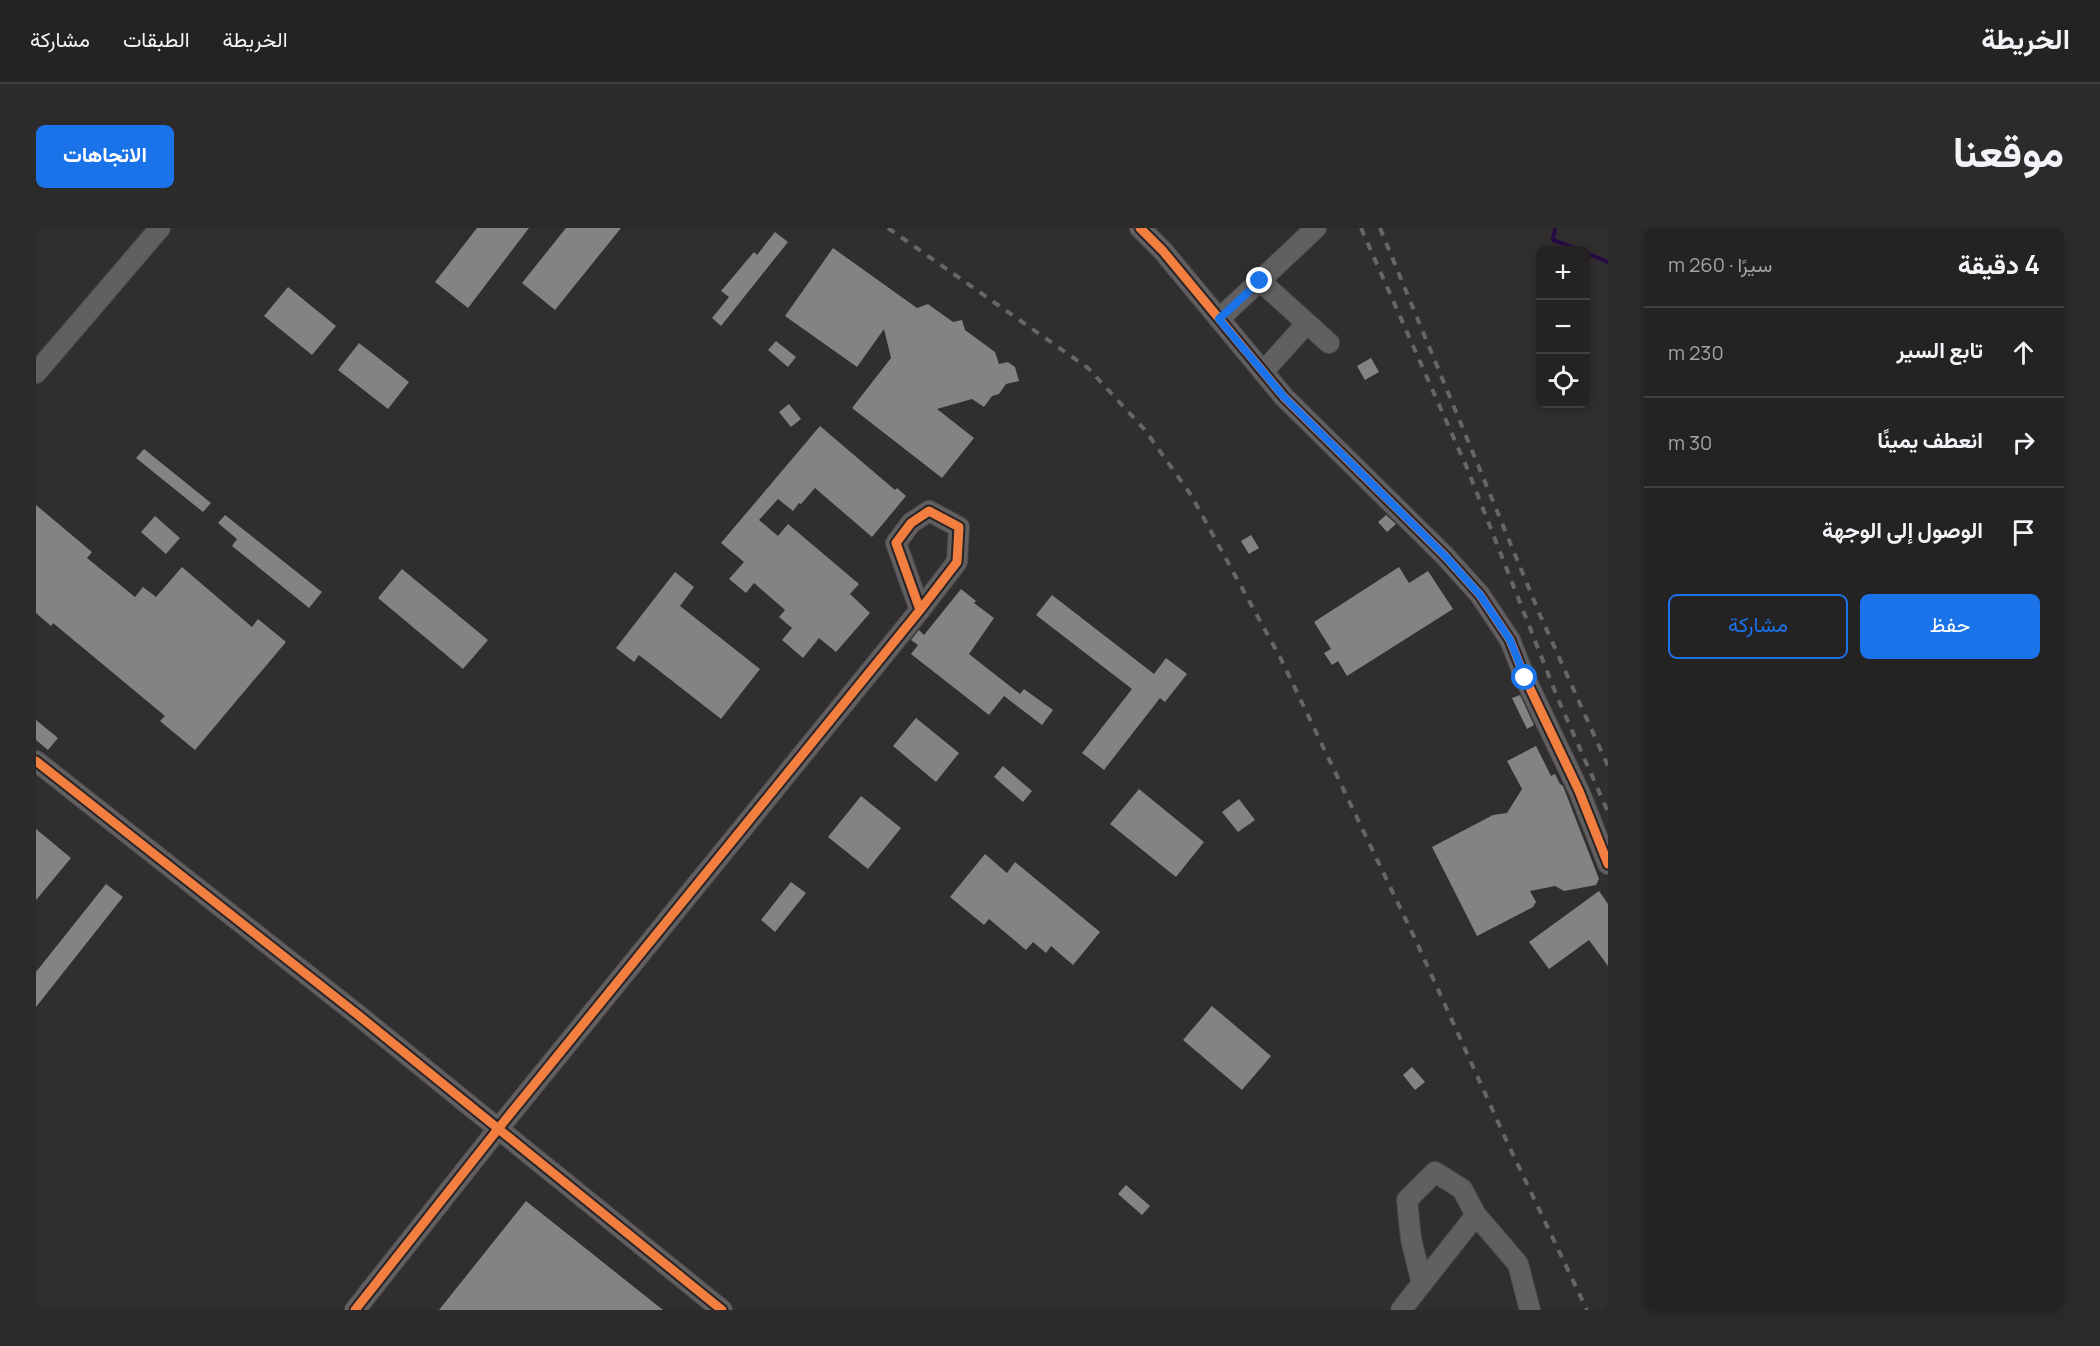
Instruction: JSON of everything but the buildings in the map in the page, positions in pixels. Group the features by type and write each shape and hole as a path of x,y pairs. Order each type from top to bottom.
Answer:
{"street":[{"path":"36,373 160,228"},
{"path":"1140,228 1163,251 1284,397 1445,556 1480,595 1510,640 1525,678 1579,791 1608,864"},
{"path":"1219,319 1316,228"},
{"path":"1260,281 1329,343"},
{"path":"1263,372 1307,323"},
{"path":"355,1310 498,1129 920,610 957,562 959,526 929,511 911,523 896,543 920,610"},
{"path":"36,761 358,1015 722,1310"},
{"path":"1422,1284 1411,1239 1407,1200 1435,1172 1462,1189 1476,1215 1518,1264 1530,1310"},
{"path":"1401,1310 1476,1215"}],"waterway":[{"path":"1555,228 1553,240 1569,246"},
{"path":"1590,255 1608,262"}],"railway":[{"path":"888,228 1088,368 1145,430 1191,495 1281,659 1417,943 1508,1144 1587,1310"},
{"path":"1361,228 1467,468 1558,699 1608,812"},
{"path":"1380,228 1540,615 1608,766"}],"cycle path":[{"path":"1140,228 1163,251 1284,397 1445,556 1480,595 1510,640 1525,678 1579,791 1608,864"},
{"path":"355,1310 498,1129 920,610 957,562 959,527 929,511 911,523 896,543 920,610"},
{"path":"36,761 358,1015 722,1310"}],"route":[{"path":"1260,281 1219,319 1284,397 1445,556 1480,595 1510,640 1525,678"}]}
